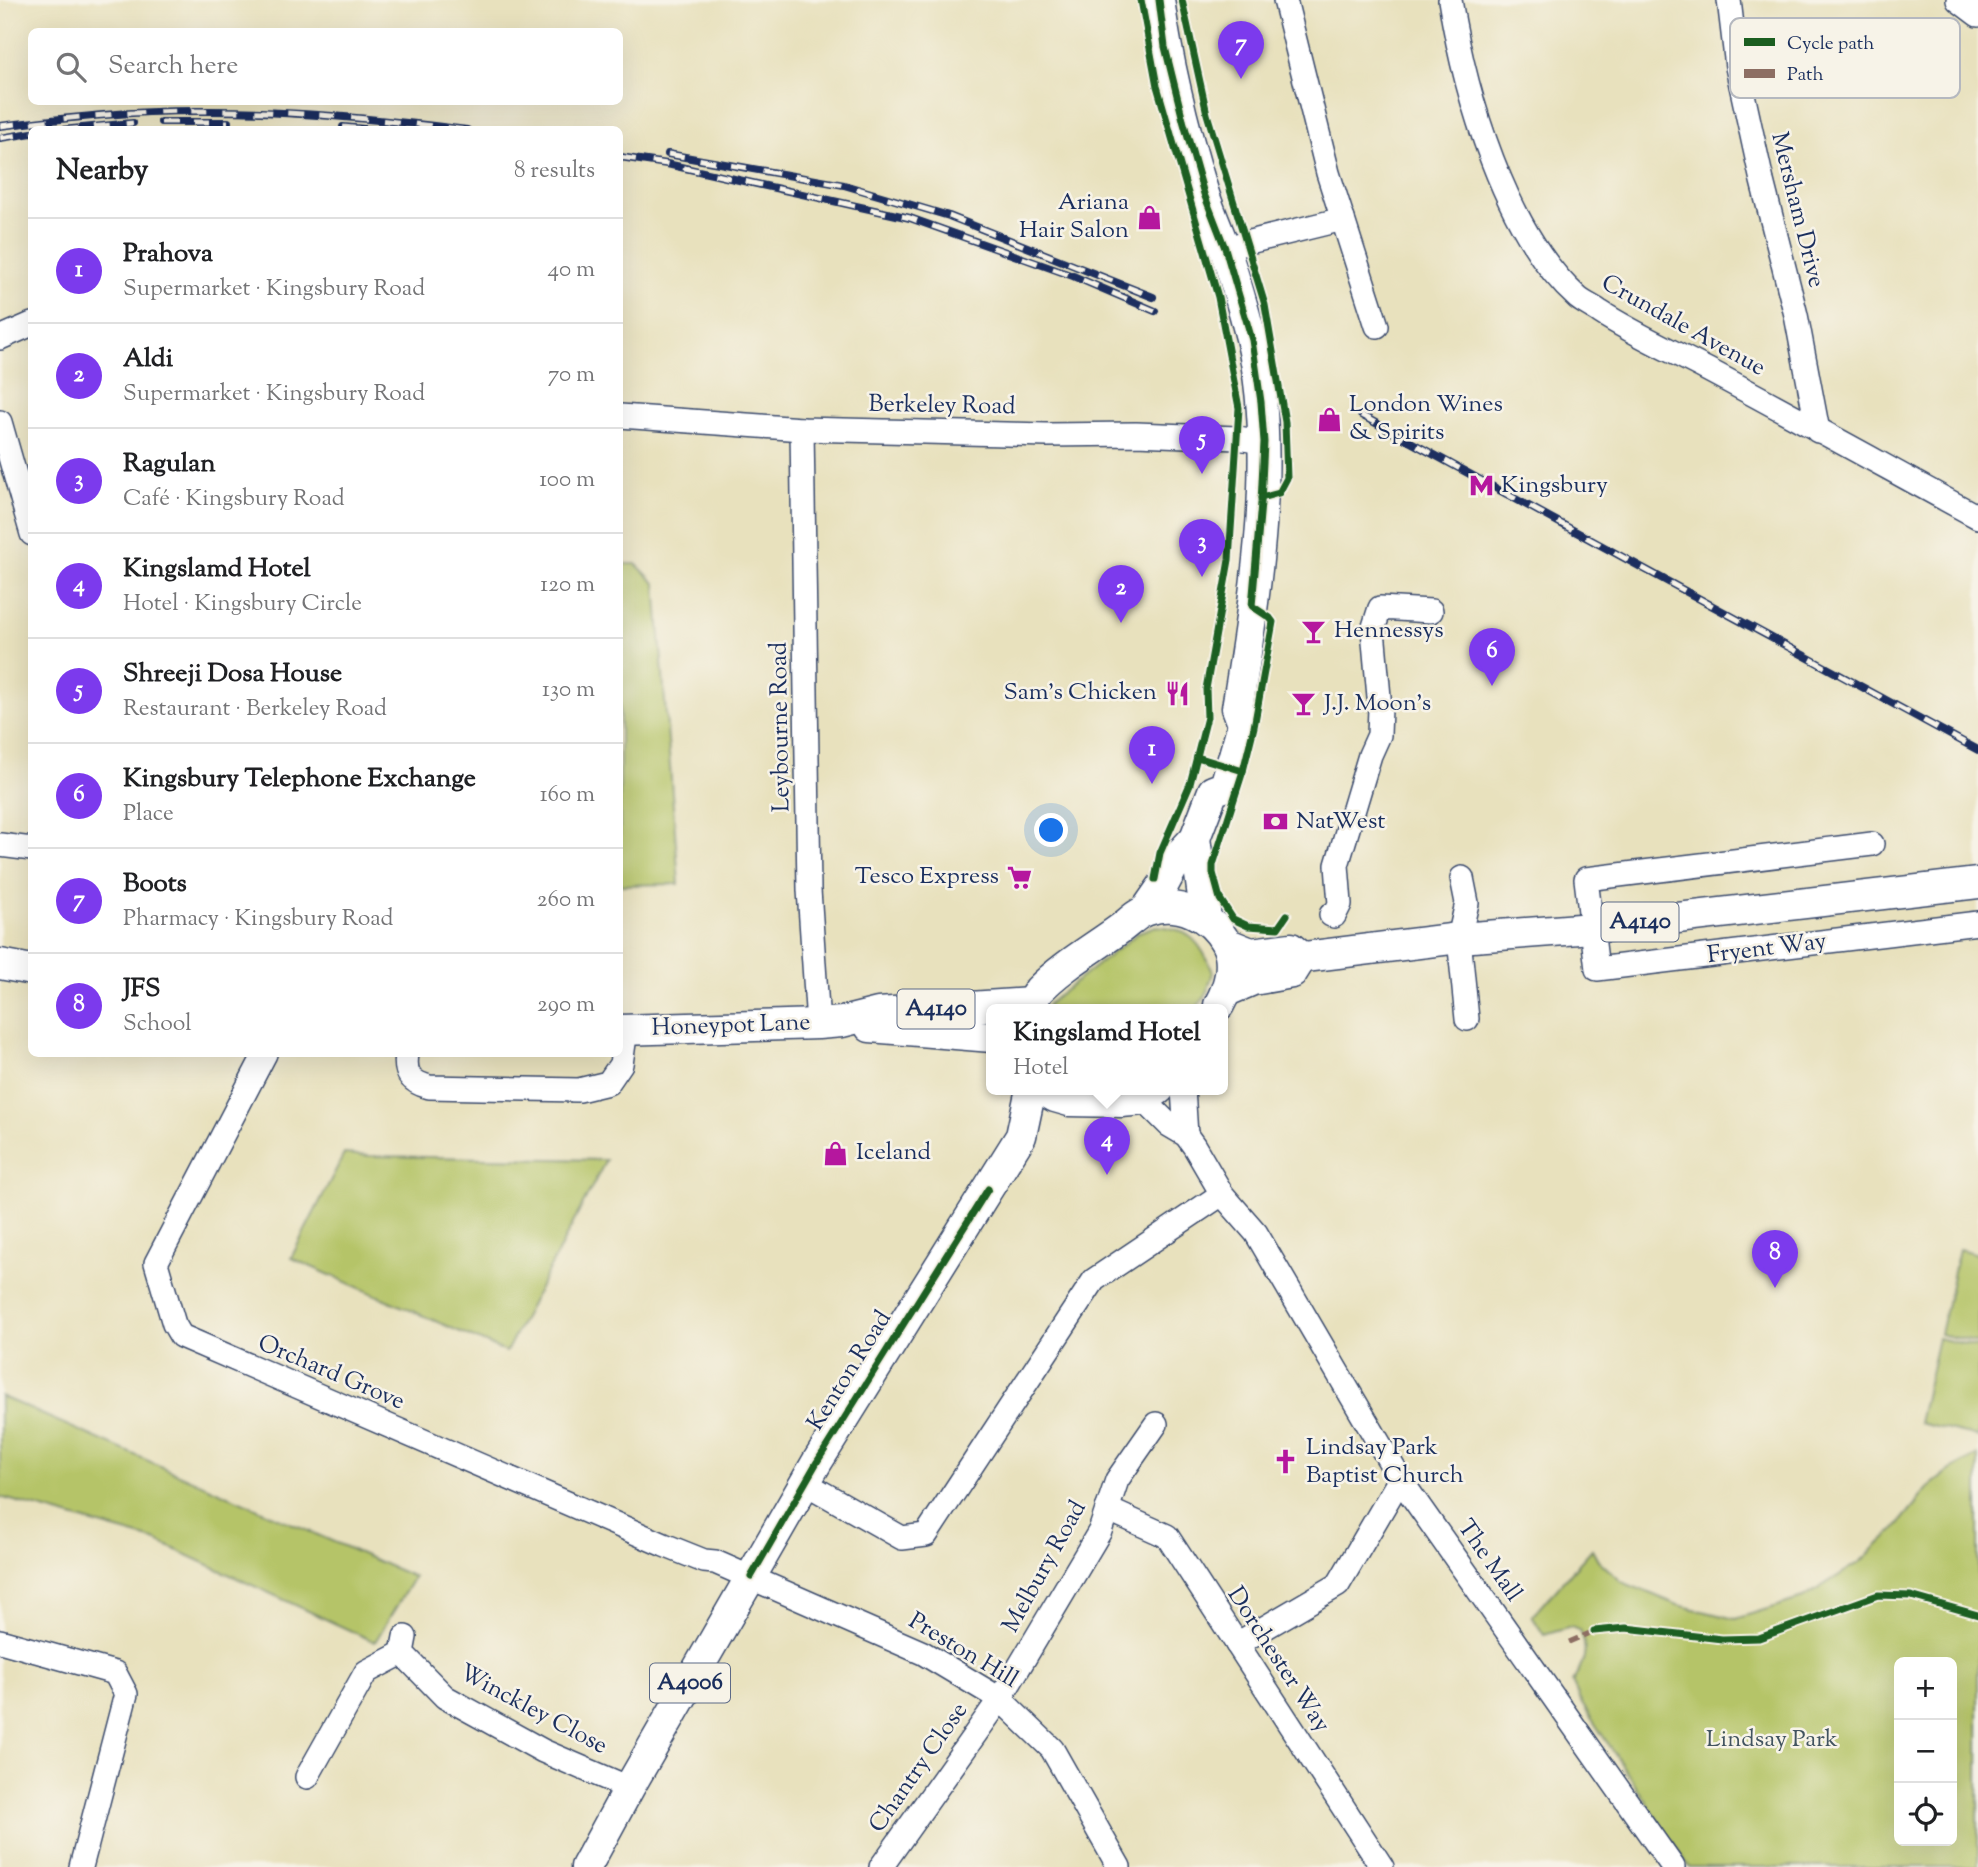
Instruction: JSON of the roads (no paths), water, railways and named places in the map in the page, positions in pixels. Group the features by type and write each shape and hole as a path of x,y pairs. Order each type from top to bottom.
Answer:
{"main road":[{"path":"1030,1004 1038,992 1054,978 1146,910 1180,854 1195,838 1213,791 1226,783 1243,724 1237,708 1254,594 1264,442 1252,340 1225,248 1204,194 1183,120 1166,47 1159,0"},
{"path":"1195,838 1206,919"},
{"name":"Fryent Way","path":"1226,943 1251,953 1291,948 1302,957 1459,937 1592,928 1978,883"},
{"path":"1146,910 1174,906 1190,910 1206,919 1226,943 1230,976 1222,1000"},
{"name":"Fryent Way","path":"1222,1000 1253,980 1292,973 1302,957"},
{"path":"0,964 28,969"},
{"name":"Honeypot Lane","path":"830,1023 878,1013 986,1008"},
{"name":"Honeypot Lane","path":"623,1029 830,1023 986,1037"},
{"name":"Kenton Road","path":"586,1867 806,1483 937,1267 1021,1136 1030,1095"},
{"path":"1052,1095 1069,1101 1121,1102 1148,1095"},
{"name":"Kenton Road","path":"1021,1136 1069,1101"}],"street":[{"path":"1285,0 1328,173 1377,326"},
{"name":"Crundale Avenue","path":"1450,0 1458,51 1483,136 1508,196 1538,252 1578,298 1599,312 1978,517"},
{"name":"Mersham Drive","path":"1729,0 1731,18"},
{"path":"1958,0 1978,15"},
{"name":"Mersham Drive","path":"1744,98 1796,315 1818,431"},
{"path":"1225,248 1343,219"},
{"path":"0,338 28,326"},
{"name":"Berkeley Road","path":"623,416 802,429 1148,435 1237,438 1264,442"},
{"path":"0,422 28,520"},
{"name":"Leybourne Road","path":"802,429 809,890 830,1023"},
{"path":"1331,915 1335,916 1340,904 1337,865 1370,755 1379,735 1380,708 1373,630 1380,608 1431,611"},
{"path":"1592,928 1586,879 1872,844"},
{"path":"0,845 28,848"},
{"path":"1462,878 1467,903 1459,937 1467,1019"},
{"name":"Fryent Way","path":"1592,928 1598,969 1978,923"},
{"name":"Orchard Grove","path":"263,1057 156,1263 174,1324 181,1336 704,1561 716,1562 751,1577"},
{"path":"407,1057 407,1074 415,1084 429,1087 579,1090 608,1083 621,1064 621,1057"},
{"name":"The Mall","path":"1153,1095 1169,1125 1186,1135 1195,1146 1222,1194 1256,1233 1400,1479 1673,1867"},
{"name":"The Mall","path":"1183,1095 1186,1135"},
{"path":"806,1483 902,1538 926,1535 1094,1280 1222,1194"},
{"name":"Melbury Road","path":"1000,1699 1100,1531 1117,1480 1156,1423"},
{"path":"1237,1644 1338,1585 1400,1479"},
{"name":"Dorchester Way","path":"1107,1509 1167,1536 1382,1867"},
{"name":"Preston Hill","path":"751,1577 923,1653 1000,1699 1052,1749 1119,1867"},
{"path":"0,1641 115,1673 126,1694 81,1867"},
{"name":"Winckley Close","path":"307,1777 366,1672 403,1645 445,1697 543,1751 629,1788"},
{"name":"Chantry Close","path":"881,1867 1000,1699"}],"railway":[{"path":"0,126 171,111 264,112 434,126"},
{"path":"161,122 228,122"},
{"path":"103,126 133,123"},
{"path":"0,138 28,134"},
{"path":"668,154 844,185 949,216 1153,297"},
{"path":"623,157 667,164 910,218 1073,276 1155,311"},
{"path":"1361,415 1978,750"}],"place":[{"name":"Boots","path":"1241,79"},
{"name":"Ariana Hair Salon","path":"1149,217"},
{"name":"London Wines & Spirits","path":"1329,419"},
{"name":"Shreeji Dosa House","path":"1202,474"},
{"name":"Kingsbury","path":"1481,486"},
{"name":"Ragulan","path":"1202,577"},
{"name":"Aldi","path":"1121,623"},
{"name":"Hennessys","path":"1314,631"},
{"name":"Kingsbury Telephone Exchange","path":"1492,686"},
{"name":"Sam's Chicken","path":"1177,693"},
{"name":"J.J. Moon's","path":"1304,704"},
{"name":"Prahova","path":"1152,784"},
{"name":"NatWest","path":"1276,822"},
{"name":"Tesco Express","path":"1019,877"},
{"name":"Iceland","path":"836,1153"},
{"name":"Kingslamd Hotel","path":"1107,1175"},
{"name":"JFS","path":"1775,1288"},
{"name":"Lindsay Park Baptist Church","path":"1286,1462"}],"park label":[{"name":"Lindsay Park","path":"1772,1740"}]}
